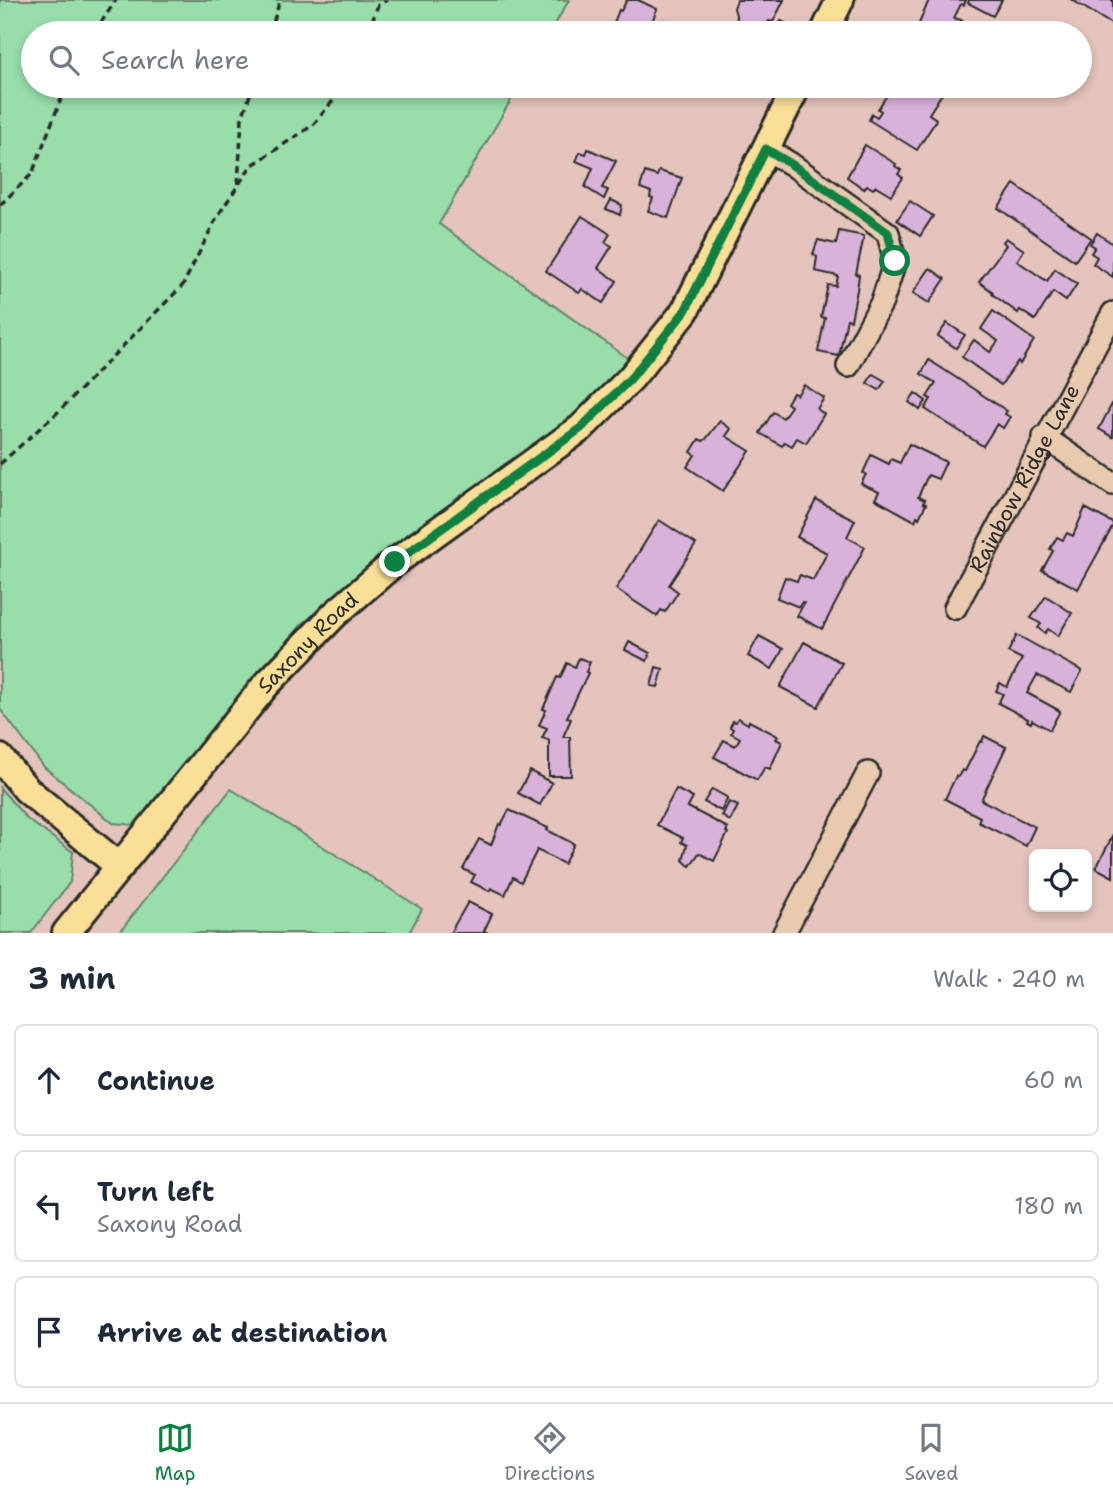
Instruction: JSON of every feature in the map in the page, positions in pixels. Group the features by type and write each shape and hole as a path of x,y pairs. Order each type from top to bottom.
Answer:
{"main road":[{"path":"830,21 840,0"},
{"name":"Saxony Road","path":"66,933 265,686 334,615 395,562 581,428 631,378 685,311 791,98"},
{"path":"0,758 27,790 120,867"}],"street":[{"path":"766,149 888,233 895,261 886,292 848,366"},
{"name":"Rainbow Ridge Lane","path":"954,608 1113,313"},
{"path":"1044,437 1113,484"},
{"path":"784,933 868,773"}],"path":[{"path":"102,21 116,0"},
{"path":"274,21 280,0"},
{"path":"372,21 378,5 387,0"},
{"path":"0,205 32,174 61,98"},
{"path":"238,186 242,118 249,98"},
{"path":"0,464 58,412 183,285 218,217 251,166 313,125 335,98"}],"green space":[{"path":"0,0 569,0 557,21 21,21 21,98 512,98 439,224 629,359 613,382 499,478 302,624 135,825 113,823 44,767 0,709"},
{"path":"0,788 27,819 73,852 70,882 31,933 0,933"},
{"path":"231,789 422,909 409,933 119,933"}],"building":[{"path":"627,0 638,0 657,9 652,21 615,21 619,10 621,11"},
{"path":"737,0 784,0 774,21 738,21 734,8"},
{"path":"929,0 966,0 954,18 962,21 920,21"},
{"path":"969,0 1002,0 993,16 968,3"},
{"path":"1072,0 1113,0 1113,25"},
{"path":"885,98 939,98 929,114 936,119 935,122 917,150 869,120 872,114 877,117 881,111 878,109"},
{"path":"865,145 901,170 898,174 903,178 891,195 876,186 873,189 867,185 864,189 847,177"},
{"path":"588,149 616,161 602,188 608,190 604,199 585,187 593,168 576,161 580,152 586,154"},
{"path":"659,171 682,178 668,218 648,211 653,198 650,197 651,192 640,188 645,172 657,176"},
{"path":"1014,184 1091,238 1075,261 998,208"},
{"path":"611,200 622,205 620,215 606,209"},
{"path":"910,201 933,216 920,236 897,220"},
{"path":"582,216 610,234 605,242 612,246 598,268 617,281 603,303 582,289 579,293 546,271"},
{"path":"839,231 864,236 851,320 847,319 839,356 818,352 825,318 821,317 828,285 836,286 838,276 815,271 817,257 813,254 818,240 836,244"},
{"path":"1097,233 1113,244 1113,277 1093,264 1097,257 1091,253 1095,247 1090,244"},
{"path":"1006,238 1024,250 1017,261 1047,281 1055,269 1077,284 1066,301 1053,292 1035,320 1020,310 1018,313 979,282 1006,245 1003,242"},
{"path":"930,268 945,279 929,303 913,293"},
{"path":"993,311 1034,340 1020,364 1018,361 1001,385 962,357 974,340 990,352 998,341 981,329"},
{"path":"947,323 965,335 956,348 938,336"},
{"path":"929,360 1007,411 1005,414 1010,417 1003,428 997,424 983,446 925,409 931,399 927,397 936,383 921,374"},
{"path":"873,374 885,381 879,390 867,383"},
{"path":"804,385 824,398 817,409 824,414 806,443 797,438 792,446 785,442 782,446 760,433 773,412 783,418 791,406 787,403 793,393 797,395"},
{"path":"915,393 926,401 920,410 909,402"},
{"path":"1113,402 1113,437 1099,429"},
{"path":"720,421 731,429 726,436 750,451 723,491 687,467 695,455 691,452 699,439 706,439"},
{"path":"909,444 946,462 938,479 928,475 918,497 925,500 923,503 926,504 915,521 875,499 879,492 861,484 871,455 889,464 891,459 900,463"},
{"path":"816,500 855,520 847,537 865,547 822,629 797,616 804,603 799,607 777,598 785,577 797,581 800,575 813,580 827,553 797,537"},
{"path":"1085,508 1113,523 1113,526 1078,589 1042,570 1053,551 1050,549 1057,537 1063,540 1067,533 1073,536"},
{"path":"659,520 696,544 669,585 678,592 665,612 661,610 657,616 616,589"},
{"path":"1046,596 1072,613 1058,636 1048,629 1045,633 1038,628 1041,624 1031,618"},
{"path":"1017,635 1082,671 1071,692 1037,675 1027,693 1060,711 1050,730 1032,720 1031,723 1027,721 1028,719 998,703 1003,694 996,691 1000,683 1007,687 1022,659 1008,652"},
{"path":"759,636 783,649 772,669 748,656"},
{"path":"629,642 650,653 647,661 625,650"},
{"path":"804,642 842,663 818,707 780,687"},
{"path":"579,658 590,662 586,672 588,673 567,717 571,719 563,737 570,737 571,776 549,776 549,740 542,738 547,728 539,725 546,710 543,709 557,677 560,678 567,663 575,667"},
{"path":"656,667 663,669 658,687 651,686"},
{"path":"738,718 778,736 776,739 782,742 770,769 765,767 757,780 714,757 724,740 735,746 740,738 731,733 733,729 730,727"},
{"path":"984,736 1006,747 981,800 1035,827 1026,846 978,822 980,817 945,799 956,776 958,777 962,770 965,771"},
{"path":"530,771 552,783 540,805 518,793"},
{"path":"676,789 693,798 688,807 728,828 714,861 699,853 690,866 683,860 687,845 681,842 683,838 657,825"},
{"path":"712,789 728,798 721,811 704,802"},
{"path":"729,802 738,806 730,821 722,816"},
{"path":"509,810 548,828 547,830 574,844 564,864 537,850 521,882 513,877 505,895 471,882 475,875 463,869 479,839 491,845 499,824 501,825"},
{"path":"1113,835 1113,877 1096,868"},
{"path":"468,902 492,914 484,931 488,933 450,933"}],"route":[{"path":"395,562 581,428 631,378 685,311 766,149 888,233 895,261"}]}
